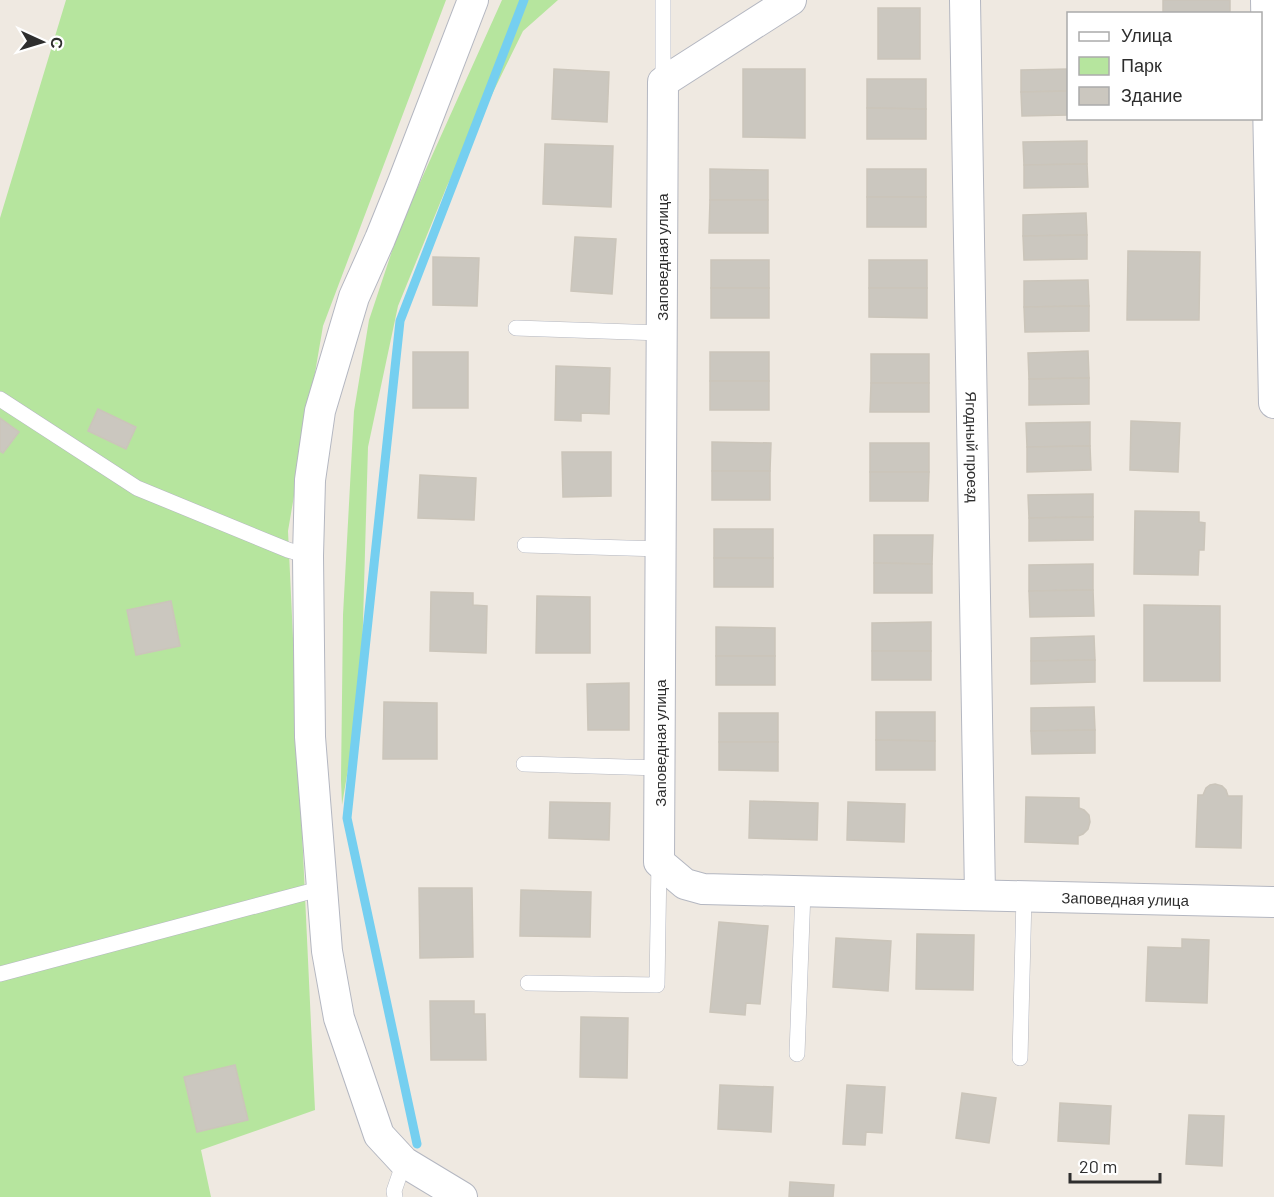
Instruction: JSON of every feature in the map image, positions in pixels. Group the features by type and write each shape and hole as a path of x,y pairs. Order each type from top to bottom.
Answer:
{"street":[{"path":"462,1197 404,1162 379,1135 339,1018 327,951 310,737 308,556 310,480 320,411 350,309 404,182 473,0"},
{"path":"663,82 791,0"},
{"name":"Ягодный проезд","path":"965,0 980,895"},
{"path":"1266,0 1274,403"},
{"name":"Заповедная улица","path":"663,82 659,862 685,884 703,889 1274,902"}],"lane":[{"name":"Заповедная улица","path":"663,0 663,82"},
{"path":"516,328 661,333"},
{"path":"0,399 137,488 288,550 308,556"},
{"path":"525,545 661,549"},
{"path":"524,764 660,768"},
{"path":"528,983 657,985 659,862"},
{"path":"0,974 323,888"},
{"path":"797,1054 803,891"},
{"path":"1020,1058 1024,896"},
{"path":"395,1197 394,1191 404,1162"}],"green space":[{"path":"66,0 446,0 323,326 288,531 315,1110 201,1150 211,1197 0,1197 0,218"},
{"path":"502,0 558,0 523,31 447,186 398,306 368,447 361,692 342,805 343,615 354,411 369,320 400,227"}],"building":[{"path":"1163,0 1230,0 1230,12 1163,12"},
{"path":"878,8 920,8 920,59 878,59"},
{"path":"554,69 609,72 607,122 552,119"},
{"path":"743,69 805,69 805,138 743,137"},
{"path":"1067,69 1067,91 1021,92 1021,70"},
{"path":"867,79 926,79 926,109 867,108"},
{"path":"1067,91 1067,115 1022,116 1021,92"},
{"path":"867,108 926,109 926,139 867,139"},
{"path":"1087,141 1087,164 1024,165 1023,142"},
{"path":"545,144 613,146 611,207 543,204"},
{"path":"1087,164 1088,187 1024,188 1024,165"},
{"path":"710,169 768,170 768,200 710,200"},
{"path":"867,169 926,169 926,197 867,197"},
{"path":"867,197 926,197 926,227 867,227"},
{"path":"710,200 768,200 768,233 709,233"},
{"path":"1086,213 1087,235 1023,236 1023,215"},
{"path":"1087,235 1087,259 1024,260 1023,236"},
{"path":"575,237 616,239 612,294 571,291"},
{"path":"1128,251 1200,252 1199,320 1127,320"},
{"path":"433,257 479,258 477,306 433,305"},
{"path":"711,260 769,260 769,288 711,288"},
{"path":"869,260 927,260 927,288 869,288"},
{"path":"1088,280 1089,306 1024,307 1024,281"},
{"path":"711,288 769,288 769,318 711,318"},
{"path":"869,288 927,288 927,318 869,317"},
{"path":"1089,306 1089,331 1025,332 1024,307"},
{"path":"1088,351 1089,378 1029,379 1028,353"},
{"path":"413,352 468,352 468,408 413,408"},
{"path":"710,352 769,352 769,381 710,381"},
{"path":"871,354 929,354 929,383 871,383"},
{"path":"556,366 610,368 609,414 581,413 581,421 555,420"},
{"path":"1089,378 1089,404 1029,405 1029,379"},
{"path":"710,381 769,381 769,410 710,410"},
{"path":"871,383 929,383 929,412 870,412"},
{"path":"98,409 136,427 126,449 88,431"},
{"path":"0,418 19,432 3,453 0,451"},
{"path":"1131,421 1180,423 1178,472 1130,470"},
{"path":"1090,422 1090,446 1027,447 1026,423"},
{"path":"712,442 771,443 770,471 712,471"},
{"path":"870,443 929,443 929,472 870,472"},
{"path":"1090,446 1091,470 1027,472 1027,447"},
{"path":"562,452 611,452 611,496 563,497"},
{"path":"712,471 770,471 770,500 712,500"},
{"path":"870,472 929,472 928,501 870,501"},
{"path":"420,475 476,478 474,520 418,518"},
{"path":"1093,494 1093,517 1029,518 1028,495"},
{"path":"1135,511 1199,512 1199,522 1205,523 1204,550 1199,550 1198,575 1134,574"},
{"path":"1093,517 1093,540 1029,541 1029,518"},
{"path":"714,529 773,529 773,558 714,558"},
{"path":"874,535 933,535 932,564 874,563"},
{"path":"714,558 773,558 773,587 714,587"},
{"path":"874,563 932,564 932,593 874,593"},
{"path":"1093,564 1093,590 1029,591 1029,565"},
{"path":"1093,590 1094,616 1030,617 1029,591"},
{"path":"431,592 473,593 473,605 487,606 486,653 430,651"},
{"path":"537,596 590,597 590,653 536,653"},
{"path":"171,601 180,646 136,655 127,610"},
{"path":"1144,605 1220,606 1220,681 1144,681"},
{"path":"931,622 931,651 872,651 872,623"},
{"path":"716,627 775,628 775,656 716,656"},
{"path":"1094,636 1095,660 1031,661 1031,638"},
{"path":"872,651 931,651 931,680 872,680"},
{"path":"716,656 775,656 775,685 716,685"},
{"path":"1095,660 1095,682 1031,684 1031,661"},
{"path":"629,683 629,730 588,730 587,684"},
{"path":"384,702 437,703 437,759 383,759"},
{"path":"1094,707 1095,730 1031,731 1031,708"},
{"path":"876,712 935,712 935,741 876,740"},
{"path":"719,713 778,713 778,742 719,742"},
{"path":"1095,730 1095,753 1032,754 1031,731"},
{"path":"876,740 935,741 935,770 876,770"},
{"path":"719,742 778,742 778,771 719,770"},
{"path":"1215,784 1222,786 1228,796 1242,796 1241,848 1196,847 1198,795 1203,795 1206,788"},
{"path":"1026,797 1079,798 1079,808 1089,815 1090,822 1088,829 1078,836 1078,844 1025,842"},
{"path":"750,801 818,803 817,840 749,838"},
{"path":"550,802 610,803 609,840 549,838"},
{"path":"848,802 905,804 904,842 847,840"},
{"path":"419,888 472,888 473,957 420,958"},
{"path":"521,890 591,892 590,937 520,936"},
{"path":"719,922 768,926 760,1004 746,1003 745,1015 710,1012"},
{"path":"917,934 974,935 973,990 916,989"},
{"path":"836,938 891,941 888,991 833,987"},
{"path":"1182,939 1209,940 1207,1003 1146,1001 1148,947 1182,948"},
{"path":"430,1001 474,1001 474,1014 485,1014 486,1060 431,1060"},
{"path":"581,1017 628,1018 627,1078 580,1077"},
{"path":"235,1065 248,1120 197,1132 184,1077"},
{"path":"720,1085 773,1087 771,1132 718,1129"},
{"path":"847,1085 885,1087 882,1133 866,1132 865,1145 843,1144"},
{"path":"962,1093 996,1098 989,1143 956,1138"},
{"path":"1060,1103 1111,1106 1109,1144 1058,1141"},
{"path":"1189,1115 1224,1116 1222,1166 1186,1164"},
{"path":"790,1182 834,1185 833,1197 789,1197"}],"waterway":[{"path":"417,1144 347,818 400,321 524,0"}]}
